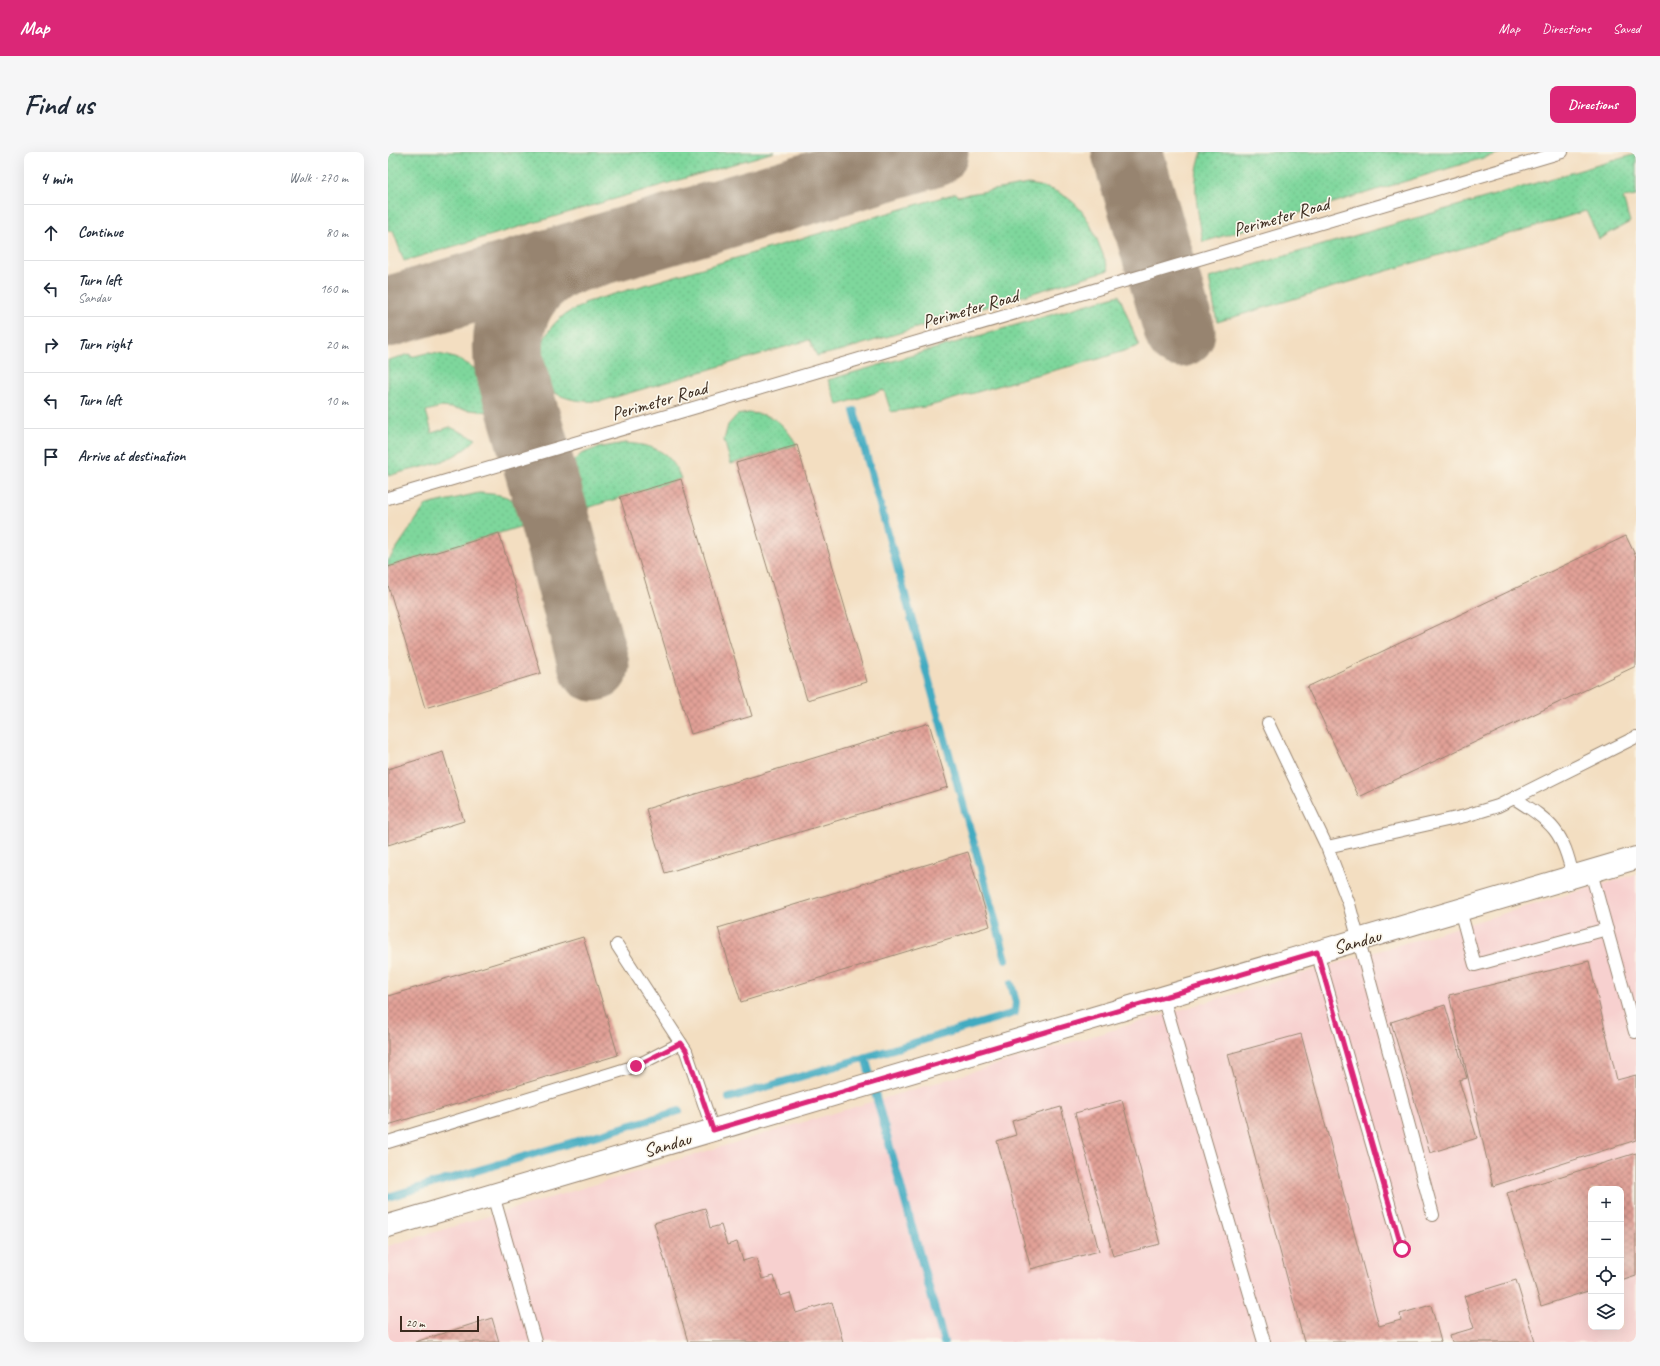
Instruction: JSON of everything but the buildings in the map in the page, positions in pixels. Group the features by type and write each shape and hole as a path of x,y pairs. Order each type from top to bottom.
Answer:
{"street":[{"name":"Sandau","path":"388,1226 1636,858"}],"lane":[{"name":"Perimeter Road","path":"388,498 1562,152"},
{"path":"1268,724 1326,847 1349,904 1433,1215"},
{"path":"1326,847 1465,816 1498,806 1636,737"},
{"path":"1514,798 1543,818 1559,834 1568,855 1582,874 1607,929 1635,1032"},
{"path":"1460,910 1475,965 1607,929"},
{"path":"617,945 686,1050 713,1130"},
{"path":"1317,952 1402,1249"},
{"path":"1163,997 1264,1342"},
{"path":"388,1142 636,1066 681,1043"},
{"path":"493,1195 535,1342"}],"shaded area":[{"path":"1636,874 1636,1342 388,1342 388,1246"}],"green space":[{"path":"388,152 774,152 404,261 393,231 388,231"},
{"path":"1202,152 1503,152 1203,242 1196,197 1196,175"},
{"path":"1636,154 1636,196 1623,198 1630,222 1599,239 1586,211 1217,322 1209,278"},
{"path":"1029,184 1048,188 1074,203 1083,213 1090,225 1109,270 843,350 817,356 809,340 602,401 583,401 564,397 552,391 545,384 541,375 539,366 540,356 546,336 560,318 584,305 584,303 956,193 957,196"},
{"path":"1119,295 1139,346 1099,359 1028,377 930,406 891,412 884,390 838,405 828,380"},
{"path":"427,353 445,355 454,358 462,361 477,371 487,386 490,412 441,407 426,411 432,433 450,427 476,439 467,448 435,464 388,476 388,360 410,354 411,357"},
{"path":"748,413 765,415 777,421 787,431 797,445 731,464 724,440 728,425 737,415"},
{"path":"625,443 644,445 666,455 677,469 681,479 577,511 571,482 571,464 581,454 597,448"},
{"path":"479,493 504,496 515,502 529,524 388,567 388,561 426,505"}],"waterway":[{"path":"854,411 1006,959"},
{"path":"729,1098 1011,1014 1015,1012 1016,1002 1011,984"},
{"path":"865,1057 944,1342"},
{"path":"388,1197 679,1111"}],"taxiway":[{"path":"388,312 933,152"},
{"path":"1127,152 1180,332"},
{"path":"560,262 533,282 524,294 517,306 512,320 508,351 510,368 554,517 594,666"}],"route":[{"path":"636,1066 681,1043 686,1050 713,1130 1317,952 1402,1249"}]}
